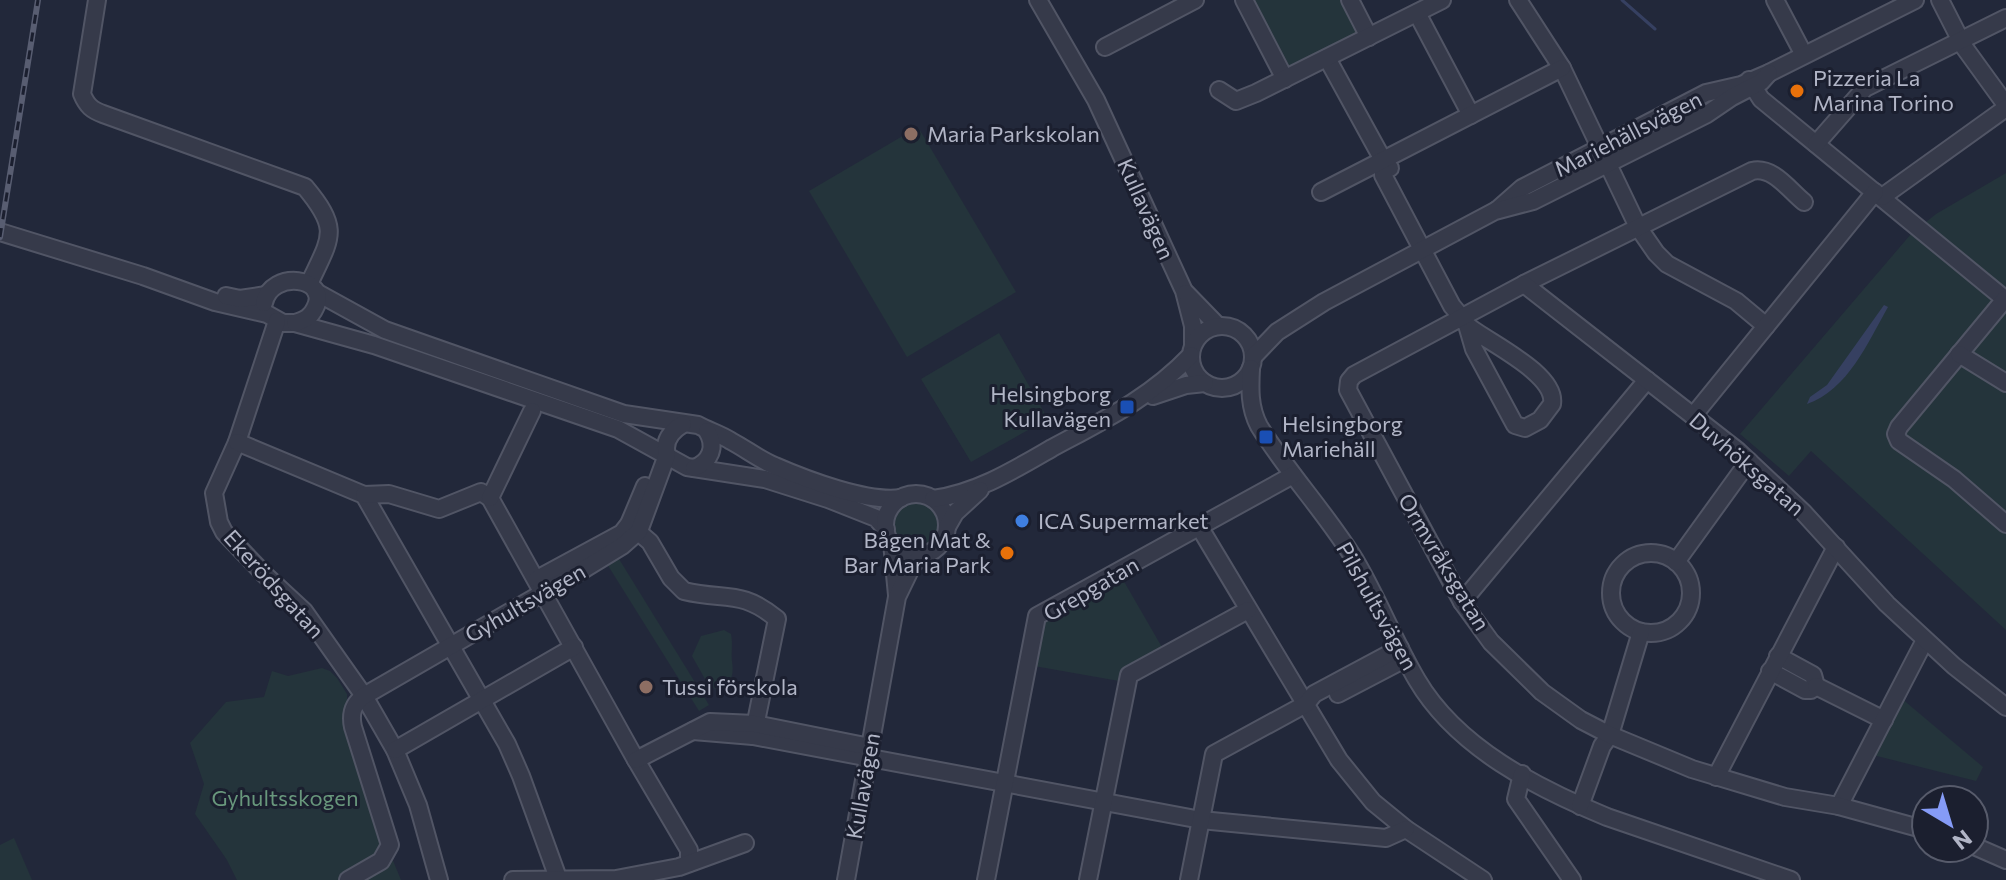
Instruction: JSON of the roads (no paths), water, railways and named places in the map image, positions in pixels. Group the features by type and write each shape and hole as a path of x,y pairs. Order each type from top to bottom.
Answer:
{"street":[{"path":"97,0 82,94 92,110 305,187 320,205 329,223 327,246 313,288 317,304 308,318 295,323"},
{"name":"Kullavägen","path":"707,431 730,439 772,465 869,498 887,500 923,495 933,499 983,486 1140,400 1175,373 1192,350 1193,326 1184,291 1107,122 1038,0"},
{"path":"1105,47 1195,0"},
{"path":"1244,0 1285,79"},
{"path":"1350,0 1369,37"},
{"path":"1219,90 1236,101 1442,0"},
{"path":"1518,0 1562,68 1638,227 1667,264 1720,291 1766,326"},
{"path":"1775,0 1804,55"},
{"name":"Mariehällsvägen","path":"1238,330 1292,320 1495,211 1516,192 1604,155 1706,93 1751,83 1915,0"},
{"path":"1693,416 1878,194 2006,106 1960,40 1940,0"},
{"path":"1417,13 1471,115"},
{"path":"1816,144 1865,88 2006,18"},
{"path":"1327,58 1383,160 1383,175 1427,248 1452,306 1464,321 1547,383 1554,399 1540,420 1525,428 1515,425 1474,349 1464,321"},
{"path":"1321,192 1562,68"},
{"path":"1751,83 1761,99 2004,294 1896,434 1899,441 1954,479 2006,524"},
{"path":"1464,321 1524,284 1761,169 1769,172 1804,202"},
{"path":"0,232 143,276 215,302 374,345 618,429 694,468 778,483 869,515 903,552 925,554"},
{"path":"143,276 154,276 240,299 266,295"},
{"path":"272,318 264,307 266,295 276,285 288,281 313,288 385,330 624,414 698,425 711,438 711,453 702,465 694,468"},
{"name":"Duvhöksgatan","path":"1524,284 1749,461 1836,547 1887,604 2006,707"},
{"name":"Kullavägen","path":"1184,291 1218,326"},
{"name":"Ekerödsgatan","path":"272,318 237,442 214,493 219,522 234,543 304,611 364,696 395,750 418,805 439,880"},
{"name":"Mariehällsvägen","path":"1252,362 1292,320"},
{"name":"Ormvråksgatan","path":"1464,321 1354,375 1349,381 1348,390 1462,602 1491,642 1521,674 1560,706 1610,735 1716,777 1785,797 1839,806 1910,826"},
{"path":"1218,326 1238,330 1248,340 1252,362 1244,379 1236,384 1210,385 1193,369 1192,350 1205,331 1218,326"},
{"path":"1959,354 2006,383"},
{"name":"Pilshultsvägen","path":"1252,362 1250,394 1254,416"},
{"path":"1462,602 1647,380"},
{"name":"Kullavägen","path":"1140,400 1186,385 1210,385"},
{"name":"Pilshultsvägen","path":"1210,385 1233,397 1254,416 1353,558 1431,701 1450,723 1478,747 1585,808 1791,880"},
{"path":"490,498 532,411"},
{"path":"683,424 668,438 667,455 646,482 634,528 650,542 671,578 684,591 758,603 777,619 754,730"},
{"path":"237,442 364,495 389,494 439,509 481,492 490,498 689,850 689,863"},
{"path":"1676,562 1749,461"},
{"name":"Grepgatan","path":"986,880 1037,616 1293,475"},
{"name":"Kullavägen","path":"846,880 897,597 913,564 938,547 955,513 983,486"},
{"path":"364,495 452,646 521,776 558,878"},
{"path":"889,536 889,511 901,498"},
{"path":"933,499 944,511 947,527"},
{"name":"Gyhultsvägen","path":"364,696 452,646 540,585 634,528"},
{"path":"1200,528 1339,760 1373,802 1406,829 1483,880"},
{"name":"Kullavägen","path":"889,536 897,597"},
{"path":"1716,777 1836,547"},
{"path":"1644,554 1660,554 1676,562 1688,578 1688,607 1679,621 1668,629 1655,633 1641,632 1626,625 1612,605 1611,588 1617,572 1628,560 1644,554"},
{"path":"1088,880 1129,675 1248,610"},
{"path":"1585,808 1602,746 1610,735 1641,632"},
{"path":"1839,806 1925,640"},
{"path":"395,750 574,647"},
{"path":"1189,880 1214,754 1306,704 1314,694 1403,653"},
{"path":"1774,664 1813,675 1816,686 1884,720"},
{"path":"348,880 381,861 390,845 352,721 355,704 364,696"},
{"path":"636,760 710,722 869,752 1003,783 1201,820 1386,838 1406,829"},
{"path":"1522,774 1516,799 1572,880"},
{"path":"513,880 616,879 669,870 745,843"}],"water":[{"path":"1884,305 1888,307 1845,376 1834,388 1807,404 1810,397 1827,385"}],"waterway":[{"path":"1622,0 1655,29"}],"railway":[{"path":"0,237 38,0"}],"place":[{"name":"Pizzeria La Marina Torino","path":"1797,91"},
{"name":"Maria Parkskolan","path":"911,134"},
{"name":"Helsingborg Kullavägen","path":"1127,407"},
{"name":"Helsingborg Mariehäll","path":"1266,437"},
{"name":"ICA Supermarket","path":"1022,521"},
{"name":"Bågen Mat & Bar Maria Park","path":"1007,553"},
{"name":"Tussi förskola","path":"646,687"}],"park label":[{"name":"Gyhultsskogen","path":"285,798"}]}
